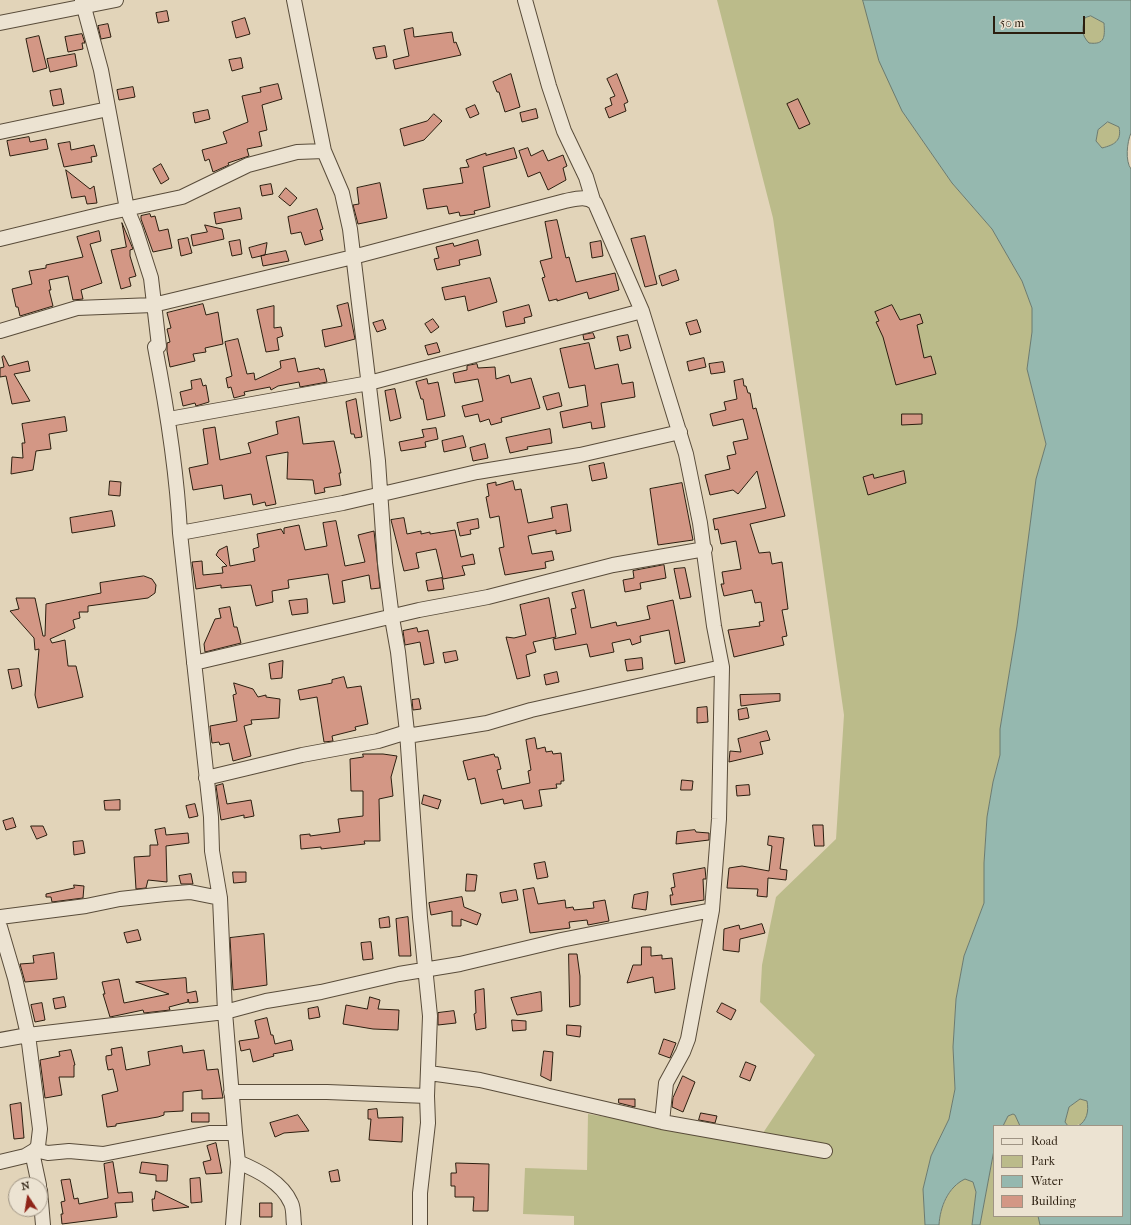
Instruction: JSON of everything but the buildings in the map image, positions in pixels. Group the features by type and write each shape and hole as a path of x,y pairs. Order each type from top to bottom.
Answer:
{"street":[{"path":"0,23 83,4 116,0"},
{"path":"294,0 324,152 342,193 350,229 378,460 379,494 392,618 398,652 407,734 420,917 430,1016 427,1096 428,1123 420,1193 420,1225"},
{"path":"525,0 549,86 564,131 586,177 593,200 642,311 680,432 686,454 704,549 714,626 722,667 719,819 712,910 688,1039 683,1052 666,1083 662,1122"},
{"path":"83,4 101,70 127,209 135,228 151,278 159,346 155,347 169,419 179,499 180,533 211,817 212,851 220,898 225,1012 238,1162 233,1225"},
{"path":"0,132 108,109"},
{"path":"0,239 182,197 248,165 297,152 324,152"},
{"path":"0,331 77,308 153,305 353,257 565,201 583,198 593,200"},
{"path":"169,419 369,383 642,311"},
{"path":"180,533 343,503 477,472 580,456 680,432"},
{"path":"194,663 287,640 488,597 613,565 704,549"},
{"path":"206,778 302,755 407,734 487,723 531,710 722,667"},
{"path":"0,917 86,906 120,898 165,894 190,892 220,898"},
{"path":"0,1040 28,1035 225,1012 266,1001 321,992 426,969 460,964 554,941 712,910"},
{"path":"0,927 16,978 28,1035 40,1129 38,1146 33,1151 25,1156 0,1162"},
{"path":"429,1073 480,1080 662,1122 824,1151"},
{"path":"231,1092 327,1092 427,1096"},
{"path":"33,1151 48,1153 69,1151 103,1154 209,1134 235,1133"},
{"path":"33,1151 38,1177"},
{"path":"238,1162 270,1179 283,1191 292,1204 294,1225"}],"green space":[{"path":"717,0 863,0 902,111 952,183 992,229 1022,281 1032,308 1032,332 1027,369 1046,444 1036,479 1017,626 1000,729 1000,755 993,782 987,817 984,863 984,903 964,956 956,999 953,1047 955,1089 949,1119 931,1156 923,1189 925,1225 574,1225 574,1216 523,1214 525,1168 587,1170 588,1114 757,1142 815,1055 760,1002 762,965 776,897 836,839 844,715 773,218"},
{"path":"1091,16 1104,23 1104,36 1098,43 1088,43 1083,34 1085,18"},
{"path":"1108,122 1119,127 1120,132 1116,142 1102,148 1096,141 1098,130"},
{"path":"1080,1099 1087,1101 1088,1112 1082,1123 1076,1125 1067,1125 1065,1122 1069,1107"},
{"path":"1013,1114 1015,1115 1020,1125 1004,1125 1008,1116"},
{"path":"993,1155 993,1217 1038,1217 1040,1225 980,1225"},
{"path":"965,1178 973,1182 976,1192 972,1225 939,1225 941,1211 946,1198 954,1187"}],"water":[{"path":"863,0 1131,0 1131,133 1127,151 1129,166 1131,169 1131,1225 1040,1225 1038,1217 1123,1217 1123,1125 1080,1125 1087,1115 1088,1108 1087,1101 1080,1099 1069,1107 1065,1122 1067,1125 1020,1125 1015,1115 1013,1114 1008,1116 1004,1125 993,1125 993,1155 980,1225 972,1225 976,1192 973,1182 965,1179 954,1187 946,1198 941,1211 939,1225 925,1225 923,1189 931,1156 949,1119 955,1089 953,1047 956,999 964,956 984,903 984,863 987,817 993,782 1000,755 1000,729 1017,626 1036,479 1046,444 1027,369 1032,332 1032,308 1022,281 992,229 952,183 902,111 879,61","holes":["1091,16 1104,23 1103,39 1098,43 1089,43 1083,34 1085,18","1108,122 1119,127 1120,132 1116,142 1102,148 1096,141 1098,130"]}]}
